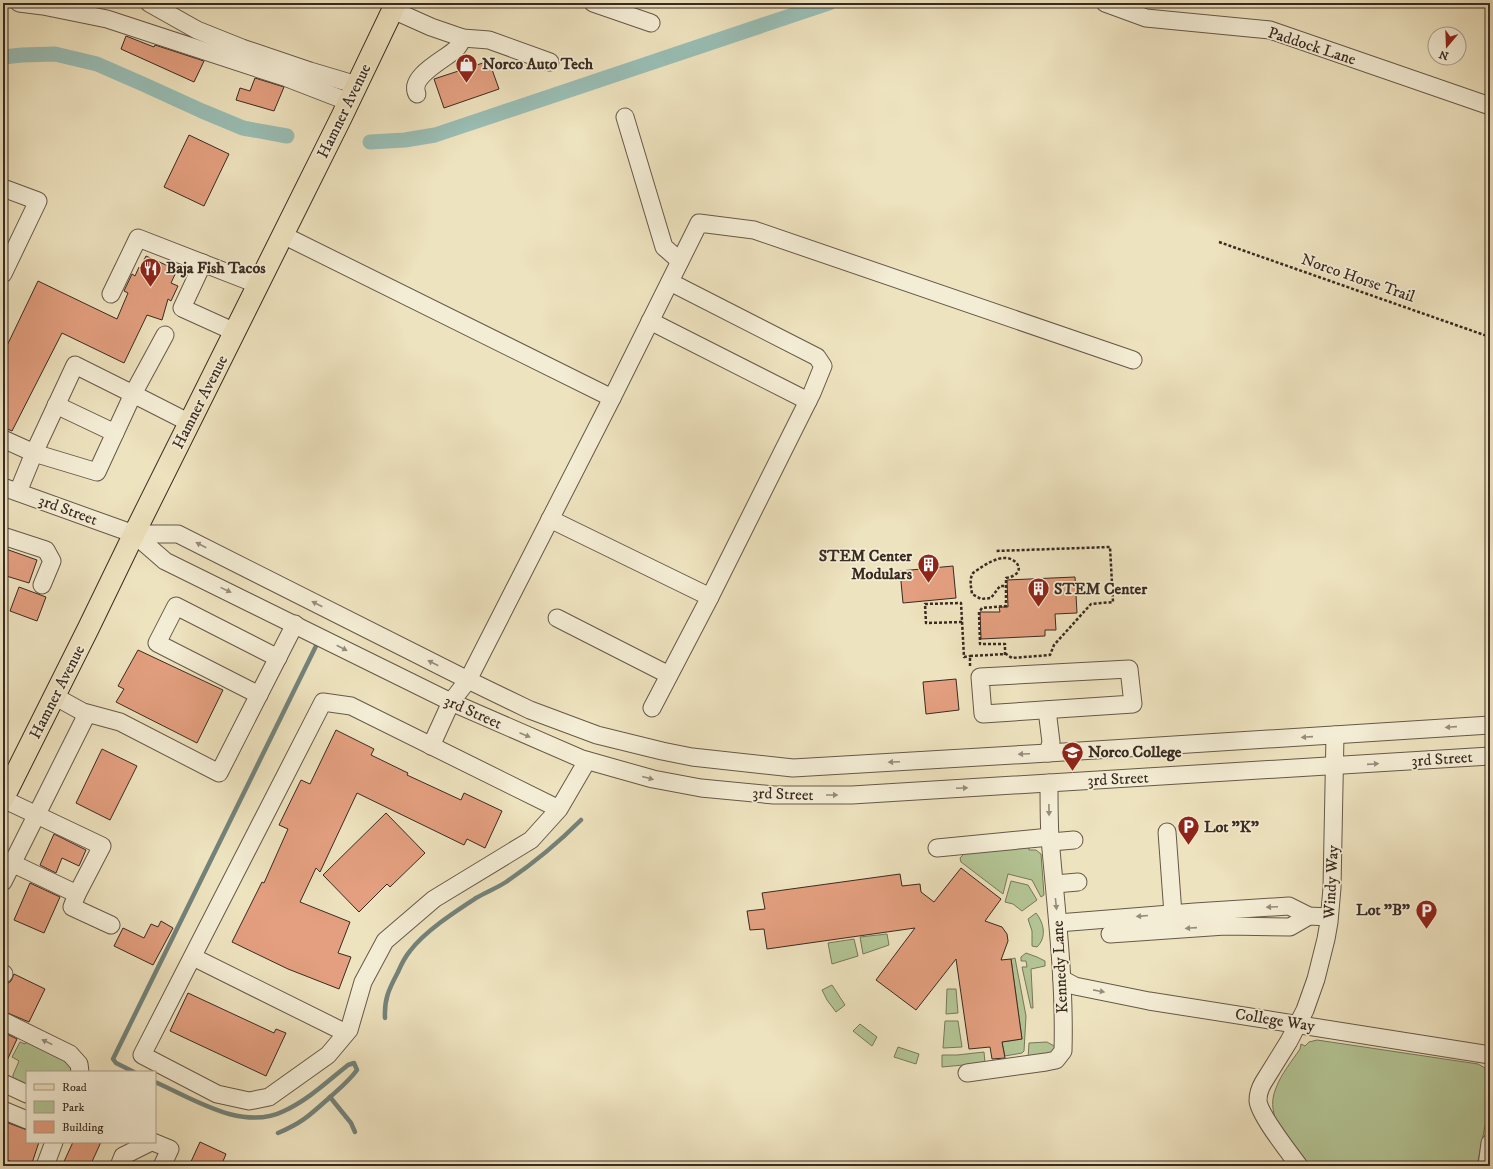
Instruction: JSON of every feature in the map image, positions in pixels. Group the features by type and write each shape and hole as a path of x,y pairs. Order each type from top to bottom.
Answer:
{"main road":[{"name":"Hamner Avenue","path":"3,799 349,102 394,6"}],"street":[{"path":"19,3 43,6 108,19 286,78 349,102"},
{"path":"149,3 197,30 242,48 310,71 349,102"},
{"path":"593,3 651,23"},
{"name":"Paddock Lane","path":"1105,3 1146,18 1270,30 1490,106"},
{"path":"394,6 431,27 464,38 489,40 550,62"},
{"path":"417,94 417,82 429,68 457,48 464,38"},
{"path":"625,117 664,247 680,261"},
{"path":"3,188 38,201 3,274"},
{"path":"431,746 451,702 468,680 612,398 699,223 754,230 1133,360"},
{"path":"283,235 612,398"},
{"path":"111,294 138,238 258,284"},
{"path":"203,263 182,308 235,332"},
{"path":"652,708 710,597 808,401 823,366 818,357 670,282"},
{"path":"650,321 808,401"},
{"path":"3,439 34,453 97,472 133,394 165,335"},
{"path":"11,490 34,453 75,365 190,423"},
{"path":"56,406 115,433"},
{"name":"3rd Street","path":"11,490 134,534 178,534 530,710 597,735 692,757 793,768 1490,725"},
{"path":"550,519 710,597"},
{"name":"3rd Street","path":"134,534 165,561 451,702 587,761 653,779 694,787 774,795 852,795 1490,756"},
{"path":"3,536 46,550 52,561 42,585"},
{"path":"259,695 157,643 176,606 278,658"},
{"path":"557,618 669,675"},
{"path":"54,696 87,714 120,722 219,773 295,624"},
{"path":"1129,669 1133,704 1047,710 983,714 980,677 1129,669"},
{"path":"559,809 351,706 323,702 142,1055 217,1094 249,1101 269,1097 328,1055 349,1030 363,982 385,941 434,899 532,840 559,809 587,761"},
{"path":"1047,710 1051,742 1048,753"},
{"path":"3,882 8,861 37,815 87,714"},
{"name":"Windy Way","path":"1299,1166 1264,1115 1258,1099 1263,1083 1289,1041 1305,1010 1316,979 1326,939 1330,917 1335,735"},
{"name":"Kennedy Lane","path":"967,1073 1056,1060 1063,1051 1062,979 1050,839 1049,783"},
{"path":"3,799 102,846 77,894 72,907 111,925"},
{"path":"1167,832 1173,914"},
{"path":"936,848 1050,839 1074,840"},
{"path":"8,861 77,894"},
{"path":"1055,884 1078,882"},
{"path":"1058,922 1289,906 1309,916 1330,917"},
{"path":"1110,934 1225,926 1290,927 1309,916"},
{"path":"193,956 346,1033"},
{"name":"College Way","path":"1062,979 1075,986 1149,1001 1490,1055"},
{"path":"3,1021 70,1054 79,1068"},
{"path":"3,1083 26,1094"},
{"path":"3,1110 26,1120"},
{"path":"45,1166 54,1143"},
{"path":"119,1166 124,1156 150,1143"},
{"path":"155,1143 170,1149 162,1166"},
{"path":"1487,1166 1490,1143"}],"path":[{"name":"Norco Horse Trail","path":"1219,242 1490,337"},
{"path":"962,622 926,623 925,604 961,603 964,657 1005,655 1012,658 1050,655 1054,645 1091,604 1113,602 1110,547 995,551"},
{"path":"1005,655 1005,644 980,644 979,612 982,608 1006,606 1006,586 1006,578 1014,576 1019,572 1020,567 1010,559 997,559 974,573 970,582 972,594 981,600 991,598 1000,586 1006,586"},
{"path":"970,656 970,671"}],"green space":[{"path":"1029,846 1029,850 1036,850 1041,854 1044,895 1041,897 1032,880 1008,874 1003,894 961,862 960,858 965,853"},
{"path":"1011,881 1028,885 1037,900 1022,911 1013,904 1005,902"},
{"path":"1036,913 1041,921 1043,930 1042,939 1037,947 1032,946 1032,931 1028,919"},
{"path":"887,934 889,945 863,954 860,937"},
{"path":"854,939 858,956 832,964 828,943"},
{"path":"1026,953 1045,961 1045,966 1031,969 1033,1008 1031,1008 1022,967 1027,967 1026,961 1021,961 1021,957"},
{"path":"1015,958 1026,1016 1024,1051 1022,1053 1005,1056 1002,1042 1022,1039 1011,959"},
{"path":"832,985 845,1005 836,1012 822,990"},
{"path":"947,989 956,989 958,1013 946,1014"},
{"path":"945,1021 958,1021 962,1047 943,1048"},
{"path":"860,1024 877,1037 872,1046 853,1031"},
{"path":"28,1040 66,1057 73,1071 26,1071 26,1086 13,1079 13,1075 19,1061 12,1057 20,1042 25,1044"},
{"path":"1317,1040 1478,1064 1485,1068 1488,1072 1490,1082 1490,1101 1477,1166 1308,1166 1287,1140 1281,1130 1273,1110 1273,1099 1281,1078 1300,1049 1301,1044 1305,1046 1309,1042"},
{"path":"1047,1042 1056,1047 1051,1053 1028,1058 1029,1043"},
{"path":"898,1047 919,1054 916,1064 894,1057"},
{"path":"984,1052 985,1063 942,1067 942,1055"}],"building":[{"path":"126,36 154,47 155,45 204,61 194,82 121,49"},
{"name":"Norco Auto Tech","path":"489,61 499,89 444,108 434,79"},
{"path":"255,78 284,87 274,111 236,100 240,88 250,91"},
{"path":"189,135 229,154 204,206 164,187"},
{"path":"146,256 177,270 171,283 178,286 171,301 168,299 162,320 147,315 124,363 62,333 12,431 3,427 3,354 38,281 117,319 128,293 124,291 132,274 135,276"},
{"path":"3,548 37,560 29,583 3,575"},
{"name":"STEM Center Modulars","path":"953,566 956,598 903,603 900,571"},
{"name":"STEM Center","path":"1075,577 1077,613 1055,614 1056,630 1045,630 1045,636 981,639 980,612 1000,612 999,607 1008,607 1007,580"},
{"path":"19,587 46,597 37,621 10,611"},
{"path":"138,650 223,690 197,743 116,702 124,689 118,686"},
{"path":"956,679 959,710 926,714 923,682"},
{"path":"336,730 374,749 371,755 408,773 407,775 461,800 464,793 502,811 485,848 467,839 464,845 357,793 320,872 316,868 300,902 350,922 338,953 351,957 339,989 288,969 232,942 262,882 264,883 288,829 279,825 301,780 310,784"},
{"path":"102,749 137,766 110,820 76,803"},
{"path":"386,813 425,853 390,887 387,884 359,912 323,875"},
{"path":"54,834 86,850 79,866 62,858 56,873 40,865"},
{"path":"961,868 1001,899 985,921 1002,927 1007,934 1008,941 1001,960 1011,959 1022,1039 1002,1042 1005,1058 992,1059 990,1047 969,1049 956,959 916,1010 876,980 915,928 767,949 764,929 750,930 747,911 765,909 762,893 900,874 902,886 920,884 921,892 934,902"},
{"path":"30,883 60,897 44,933 14,920"},
{"path":"161,921 173,928 153,965 114,946 123,928 144,938 151,924 158,927"},
{"path":"14,974 45,989 29,1022 3,1011 3,991 7,984 11,981"},
{"path":"188,993 274,1033 276,1029 286,1033 266,1076 170,1031"},
{"path":"3,1032 17,1039 3,1069"},
{"path":"3,1121 26,1130 26,1143 39,1143 31,1166 25,1166 3,1159"},
{"path":"200,1142 226,1154 221,1166 189,1166"},
{"path":"73,1143 101,1143 90,1166 62,1166"}],"waterway":[{"path":"370,142 405,140 435,135 829,3"},
{"path":"3,57 55,54 97,64 243,128 287,136"},
{"path":"132,1071 116,1063 113,1059 316,646"},
{"path":"385,1018 385,1005 390,989 405,958 416,944 450,915 476,898 506,882 526,868 555,845 581,820"},
{"path":"156,1082 201,1104 234,1115 251,1118 268,1116 293,1107 318,1090 348,1065 354,1063 357,1070 351,1078 305,1118 278,1133"},
{"path":"330,1097 351,1123 355,1132"}],"place":[{"name":"Norco Auto Tech","path":"466,84"},
{"name":"Baja Fish Tacos","path":"150,288"},
{"name":"STEM Center Modulars","path":"928,584"},
{"name":"STEM Center","path":"1038,608"},
{"name":"Norco College","path":"1072,772"},
{"name":"Lot \"K\"","path":"1189,846"},
{"name":"Lot \"B\"","path":"1426,930"}]}
